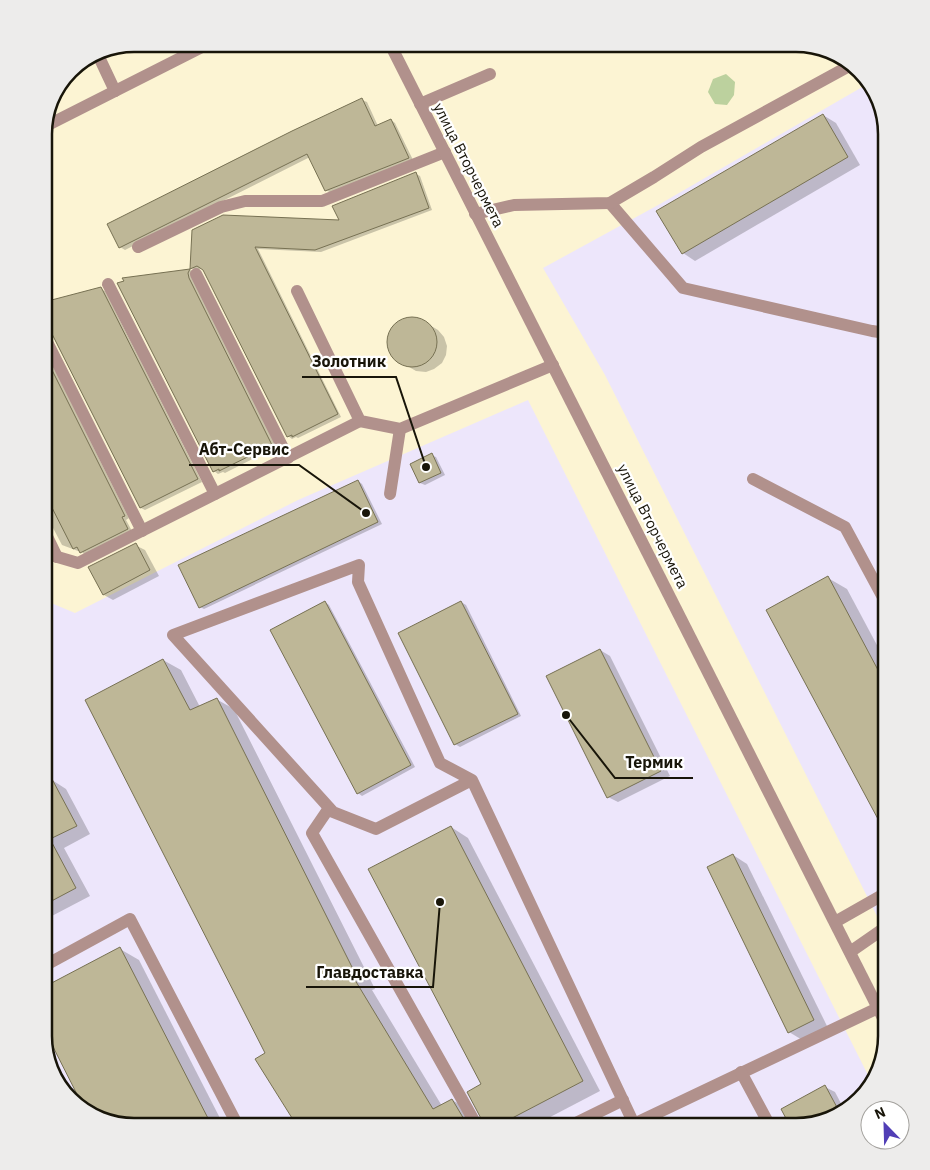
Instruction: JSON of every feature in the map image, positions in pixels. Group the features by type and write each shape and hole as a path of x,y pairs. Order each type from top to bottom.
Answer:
{"street":[{"path":"54,122 192,52"},
{"name":"улица Вторчермета","path":"394,52 878,1008"},
{"path":"101,61 115,90"},
{"path":"475,214 514,205 610,203 654,177 700,146 844,70"},
{"path":"420,104 490,74"},
{"path":"138,247 220,206 245,201 322,201 445,152"},
{"path":"610,203 683,288 878,332"},
{"path":"196,274 288,458"},
{"path":"108,284 215,494"},
{"path":"297,291 360,422"},
{"path":"53,353 142,531"},
{"path":"53,556 78,563 360,422 400,429 553,365"},
{"path":"390,494 400,429"},
{"path":"753,479 845,527 878,588"},
{"path":"53,548 57,557"},
{"path":"472,780 376,829 333,812 173,635 359,565 358,582 440,763 472,780 631,1118"},
{"path":"329,808 312,833 472,1118"},
{"path":"835,922 878,898"},
{"path":"52,962 130,919 234,1118"},
{"path":"850,952 878,933"},
{"path":"648,1118 878,1008"},
{"path":"741,1072 766,1118"},
{"path":"586,1118 622,1100"}],"shaded area":[{"path":"862,87 864,89 873,108 878,135 878,918 605,375 543,268 660,204"},
{"path":"528,400 867,1074 864,1081 849,1097 841,1104 816,1115 795,1118 135,1118 114,1115 99,1109 89,1104 73,1089 66,1081 59,1067 55,1056 52,1035 52,604 75,613 298,500"}],"green space":[{"path":"726,74 735,82 734,95 727,105 715,104 708,92 713,79"}],"building":[{"path":"362,98 375,126 391,119 409,158 325,191 307,154 119,248 107,224"},
{"path":"823,114 848,157 682,254 656,211"},
{"path":"416,172 429,208 315,250 255,247 338,414 292,437 292,435 287,437 203,270 197,266 190,269 192,230 223,215 339,220 332,206"},
{"path":"190,269 188,273 189,278 272,445 219,471 219,469 213,472 117,283 124,281 122,278"},
{"path":"101,287 198,479 140,508 53,336 53,300"},
{"path":"412,317 422,319 430,324 435,332 437,342 435,352 430,360 422,365 412,367 402,365 394,360 389,352 387,342 389,332 394,324 402,319"},
{"path":"53,371 125,516 122,517 128,529 80,553 77,547 73,549 53,509"},
{"path":"432,453 441,473 419,483 410,464"},
{"path":"358,480 378,522 199,608 178,565"},
{"path":"136,543 150,570 103,595 88,567"},
{"path":"828,576 878,670 878,819 766,610"},
{"path":"325,601 411,765 357,794 270,630"},
{"path":"461,601 518,714 454,745 398,633"},
{"path":"600,649 661,771 607,798 546,676"},
{"path":"163,659 190,710 217,698 358,979 355,980 433,1109 452,1099 463,1118 292,1118 255,1059 265,1053 85,700"},
{"path":"52,780 77,826 52,838"},
{"path":"451,826 583,1081 512,1118 481,1118 467,1092 481,1084 368,869"},
{"path":"52,843 76,888 52,901"},
{"path":"733,854 814,1020 788,1033 707,867"},
{"path":"120,947 208,1118 124,1117 114,1115 89,1104 76,1092 53,1047 52,983"},
{"path":"825,1085 836,1106 816,1115 795,1118 786,1118 781,1109"}],"place":[{"name":"Золотник","path":"426,467"},
{"name":"Абт-Сервис","path":"366,513"},
{"name":"Термик","path":"566,715"},
{"name":"Главдоставка","path":"440,902"}]}
